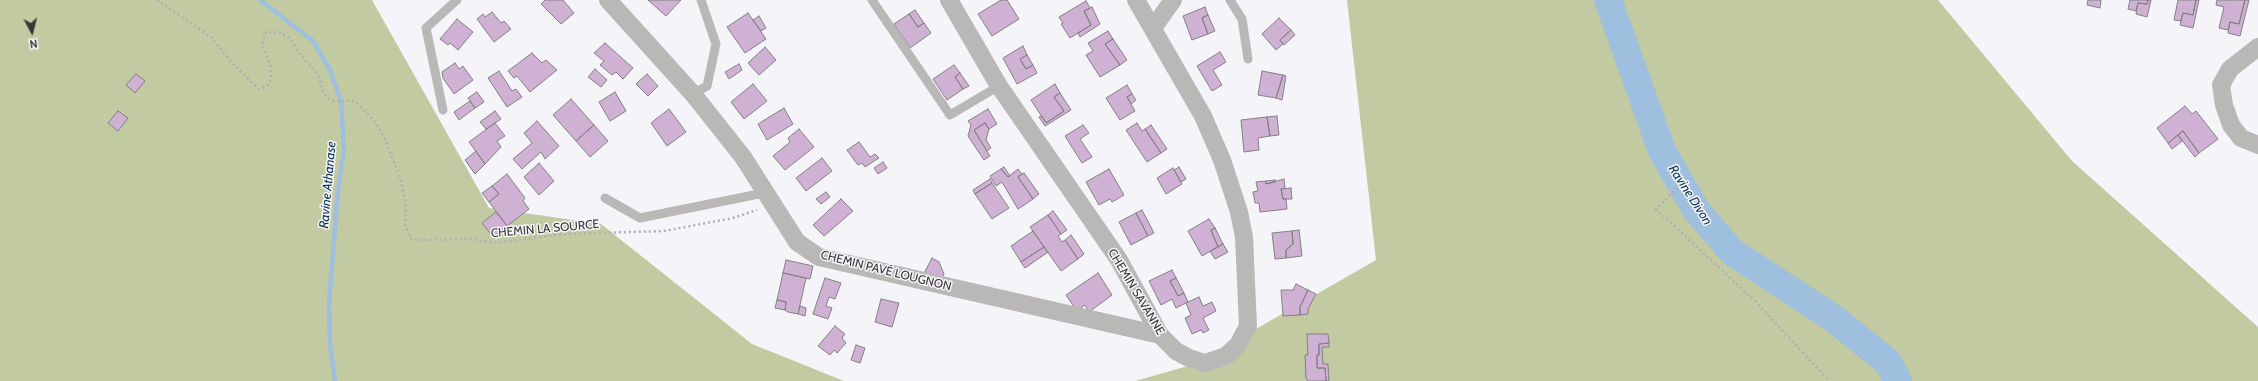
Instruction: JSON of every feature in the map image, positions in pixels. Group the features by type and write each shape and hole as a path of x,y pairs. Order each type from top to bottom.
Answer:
{"street":[{"name":"CHEMIN PAVÉ LOUGNON","path":"608,0 693,94 743,157 764,193 797,242 820,257 1160,335"},
{"name":"CHEMIN SAVANNE","path":"949,0 999,86 1120,260 1160,335 1176,350 1189,358 1206,363 1226,356 1238,346 1248,326 1244,237 1239,212 1222,160 1202,116 1136,0"},
{"path":"1153,28 1172,0"},
{"path":"2258,47 2230,69 2221,84 2224,105 2231,125 2241,138 2258,145"}],"lane":[{"path":"443,110 426,28 457,0"},
{"path":"693,94 707,86 716,44 701,0"},
{"path":"872,0 950,115 999,86"},
{"path":"1230,0 1242,19 1248,59"},
{"path":"605,198 640,218 764,193"}],"path":[{"name":"CHEMIN LA SOURCE","path":"157,0 212,37 232,63 259,89 268,85 271,79 270,64 262,43 266,32 278,32 290,38 298,52 318,74 323,92 327,98 335,101 354,101 376,123 385,140 401,180 406,207 405,225 410,238 414,240 470,239 497,243 562,234 664,231 732,218 763,208 775,208"},
{"path":"1681,184 1656,209 1756,302 1829,381"}],"green space":[{"path":"0,0 372,0 489,208 601,224 752,344 844,381 0,381"},
{"path":"1347,0 1938,0 2072,161 2258,327 2258,381 1135,381 1195,364 1376,260"}],"building":[{"path":"545,0 563,0 574,13 561,24 541,4"},
{"path":"648,0 681,0 666,16"},
{"path":"1001,0 1007,0 1019,19 992,36 978,14"},
{"path":"2088,0 2101,0 2100,8 2087,5"},
{"path":"2130,0 2148,0 2147,4 2138,3 2136,11 2128,9"},
{"path":"2148,0 2151,0 2147,17 2136,14 2138,3 2147,4"},
{"path":"2178,0 2196,0 2193,15 2183,13 2181,21 2174,20"},
{"path":"2196,0 2199,0 2193,28 2180,25 2183,13 2193,15"},
{"path":"2217,0 2245,0 2239,24 2230,22 2228,30 2219,28 2224,7 2216,5"},
{"path":"2245,0 2249,0 2240,36 2228,33 2230,22 2239,24"},
{"path":"1086,1 1090,8 1084,11 1091,25 1070,38 1061,24 1063,23 1059,17"},
{"path":"1092,7 1100,24 1080,37 1078,33 1091,25 1084,11"},
{"path":"1205,7 1208,15 1202,18 1208,34 1192,40 1183,16"},
{"path":"915,10 924,23 918,27 909,14"},
{"path":"492,12 501,23 504,21 511,29 494,42 477,19 483,14 485,17"},
{"path":"748,13 766,39 745,53 727,27"},
{"path":"909,14 918,27 924,23 931,33 910,48 894,24"},
{"path":"1208,15 1215,31 1208,34 1202,18"},
{"path":"759,16 766,28 761,31 753,20"},
{"path":"1279,18 1291,30 1280,40 1283,44 1276,50 1262,34"},
{"path":"457,19 473,32 458,50 450,43 448,45 440,39"},
{"path":"1291,30 1295,35 1284,45 1280,40"},
{"path":"1108,31 1113,39 1105,44 1120,65 1100,77 1086,55 1093,51 1088,43"},
{"path":"1113,39 1127,60 1120,65 1105,44"},
{"path":"605,43 633,68 623,79 616,72 612,75 600,65 604,61 594,53"},
{"path":"1023,46 1027,55 1020,59 1026,69 1033,65 1037,73 1017,84 1003,58"},
{"path":"765,47 776,60 759,75 748,63"},
{"path":"1220,52 1226,62 1213,70 1222,85 1212,91 1197,66"},
{"path":"532,53 542,63 546,60 557,70 530,92 517,76 514,78 508,71"},
{"path":"1027,55 1033,65 1026,69 1020,59"},
{"path":"455,63 459,69 463,66 473,80 454,94 443,78 442,72"},
{"path":"739,64 742,70 729,79 725,72"},
{"path":"954,65 960,73 955,77 963,89 947,100 933,79"},
{"path":"595,69 607,80 601,87 588,77"},
{"path":"499,71 512,91 516,89 522,97 507,107 488,78"},
{"path":"1262,71 1283,75 1276,98 1258,95"},
{"path":"960,73 969,86 963,89 955,77"},
{"path":"136,74 145,81 135,93 126,85"},
{"path":"647,74 658,86 648,96 636,84"},
{"path":"1283,75 1286,76 1282,100 1276,98"},
{"path":"753,84 767,101 744,119 731,102"},
{"path":"1055,84 1060,93 1054,97 1064,111 1046,123 1031,100"},
{"path":"1127,85 1132,94 1127,97 1135,111 1120,120 1106,98"},
{"path":"477,92 484,102 475,108 468,98"},
{"path":"615,92 626,111 610,121 599,102"},
{"path":"1060,93 1071,110 1045,126 1039,117 1042,116 1046,123 1064,111 1054,97"},
{"path":"1132,94 1136,100 1131,104 1127,97"},
{"path":"571,99 594,125 576,141 553,115"},
{"path":"470,101 475,108 459,120 454,112"},
{"path":"2185,106 2192,114 2196,111 2218,139 2199,153 2183,131 2168,143 2157,128"},
{"path":"784,108 793,124 767,140 758,124"},
{"path":"669,109 686,132 667,146 651,123"},
{"path":"988,109 997,124 989,129 985,123 974,130 990,156 984,160 968,136 971,125 968,121"},
{"path":"118,111 128,118 118,131 108,123"},
{"path":"495,111 501,119 486,129 480,122"},
{"path":"1277,116 1279,135 1270,136 1267,117"},
{"path":"1267,117 1270,136 1258,138 1259,150 1244,152 1241,120"},
{"path":"537,121 559,146 545,159 541,152 522,169 513,159 532,143 524,133"},
{"path":"495,123 505,136 497,141 501,147 485,164 469,142"},
{"path":"985,123 989,129 986,140 991,148 987,151 974,130"},
{"path":"1137,123 1142,131 1145,129 1161,153 1147,162 1126,130"},
{"path":"594,125 608,141 590,157 576,141"},
{"path":"1083,125 1089,133 1080,139 1092,157 1082,163 1065,136"},
{"path":"1151,125 1167,149 1161,153 1145,129"},
{"path":"799,129 814,147 785,170 773,156 790,142 788,138"},
{"path":"2183,131 2199,153 2195,157 2178,135"},
{"path":"2178,135 2182,141 2172,149 2168,143"},
{"path":"859,142 870,157 875,154 879,158 865,167 862,163 858,165 847,150"},
{"path":"476,151 485,164 475,174 465,160"},
{"path":"822,158 832,171 806,191 796,178"},
{"path":"883,162 887,168 878,174 874,168"},
{"path":"539,163 554,181 539,195 524,177"},
{"path":"1004,167 1010,176 1008,177 1001,169"},
{"path":"1179,167 1186,179 1181,182 1174,170"},
{"path":"1173,168 1182,184 1166,194 1157,178"},
{"path":"1001,169 1008,177 1018,169 1022,174 1018,177 1033,199 1018,209 1002,182 996,186 990,176"},
{"path":"1109,169 1124,195 1112,202 1110,199 1099,205 1086,182"},
{"path":"1024,173 1039,194 1033,199 1018,177"},
{"path":"507,174 525,198 523,201 529,209 507,226 489,202 499,194 492,186"},
{"path":"990,179 992,183 975,194 973,190"},
{"path":"1284,179 1285,188 1281,189 1283,199 1286,199 1287,209 1260,212 1259,203 1255,203 1253,192 1258,191 1256,182 1266,181 1266,184"},
{"path":"1275,180 1275,182 1266,184 1266,181"},
{"path":"992,183 1009,208 992,219 975,194"},
{"path":"492,186 499,194 489,202 482,193"},
{"path":"1291,188 1292,199 1283,199 1281,189"},
{"path":"826,192 830,197 821,204 816,199"},
{"path":"841,199 853,211 824,236 813,225"},
{"path":"1142,210 1154,233 1148,236 1136,213"},
{"path":"1053,211 1067,230 1061,234 1048,215"},
{"path":"496,212 507,226 493,237 482,223"},
{"path":"1136,213 1148,236 1131,245 1119,222"},
{"path":"1048,215 1061,234 1058,236 1062,242 1065,240 1078,259 1061,271 1030,227"},
{"path":"1209,219 1215,228 1211,230 1218,247 1202,256 1188,231"},
{"path":"1215,228 1223,244 1218,247 1211,230"},
{"path":"1299,230 1302,256 1286,258 1286,250 1293,244 1292,231"},
{"path":"1033,231 1044,247 1021,262 1011,246"},
{"path":"1292,231 1293,244 1286,250 1286,258 1275,259 1272,233"},
{"path":"1071,235 1084,254 1078,259 1065,240"},
{"path":"1223,244 1228,252 1215,259 1210,251"},
{"path":"1044,247 1048,252 1025,268 1021,262"},
{"path":"932,258 939,262 944,274 940,282 921,279"},
{"path":"786,260 813,266 810,279 783,273"},
{"path":"1172,270 1176,278 1170,281 1178,296 1184,293 1188,302 1176,308 1172,299 1161,305 1149,281"},
{"path":"783,273 806,278 798,314 785,310 786,302 777,300"},
{"path":"1098,273 1112,295 1089,312 1085,305 1077,311 1066,295"},
{"path":"825,278 841,283 835,299 829,297 826,306 832,308 828,319 813,314"},
{"path":"1176,278 1184,293 1178,296 1170,281"},
{"path":"1296,284 1308,290 1300,307 1300,315 1283,316 1281,290 1293,290"},
{"path":"1308,290 1316,294 1308,309 1308,314 1300,315 1300,307"},
{"path":"1199,297 1203,306 1212,302 1216,311 1203,318 1209,330 1203,333 1201,330 1192,334 1185,318 1191,315 1186,303"},
{"path":"881,299 899,303 892,327 875,322"},
{"path":"777,300 786,302 785,310 775,308"},
{"path":"800,306 806,308 805,316 798,314"},
{"path":"835,326 845,334 842,338 846,343 837,353 834,350 830,355 818,346"},
{"path":"1307,334 1328,334 1329,343 1319,344 1319,355 1317,355 1317,368 1325,368 1326,381 1308,381 1306,378 1305,355 1308,355"},
{"path":"1329,343 1329,347 1322,347 1323,364 1328,364 1329,381 1326,381 1325,368 1317,368 1317,355 1319,355 1319,344"},
{"path":"856,345 865,348 860,363 851,360"}],"waterway":[{"name":"Ravine Athanase","path":"260,0 313,41 330,70 341,101 344,150 338,189 329,303 330,344 335,381"},
{"name":"Ravine Divon","path":"1608,0 1662,151 1696,210 1732,252 1833,318 1888,362 1898,381"}]}
